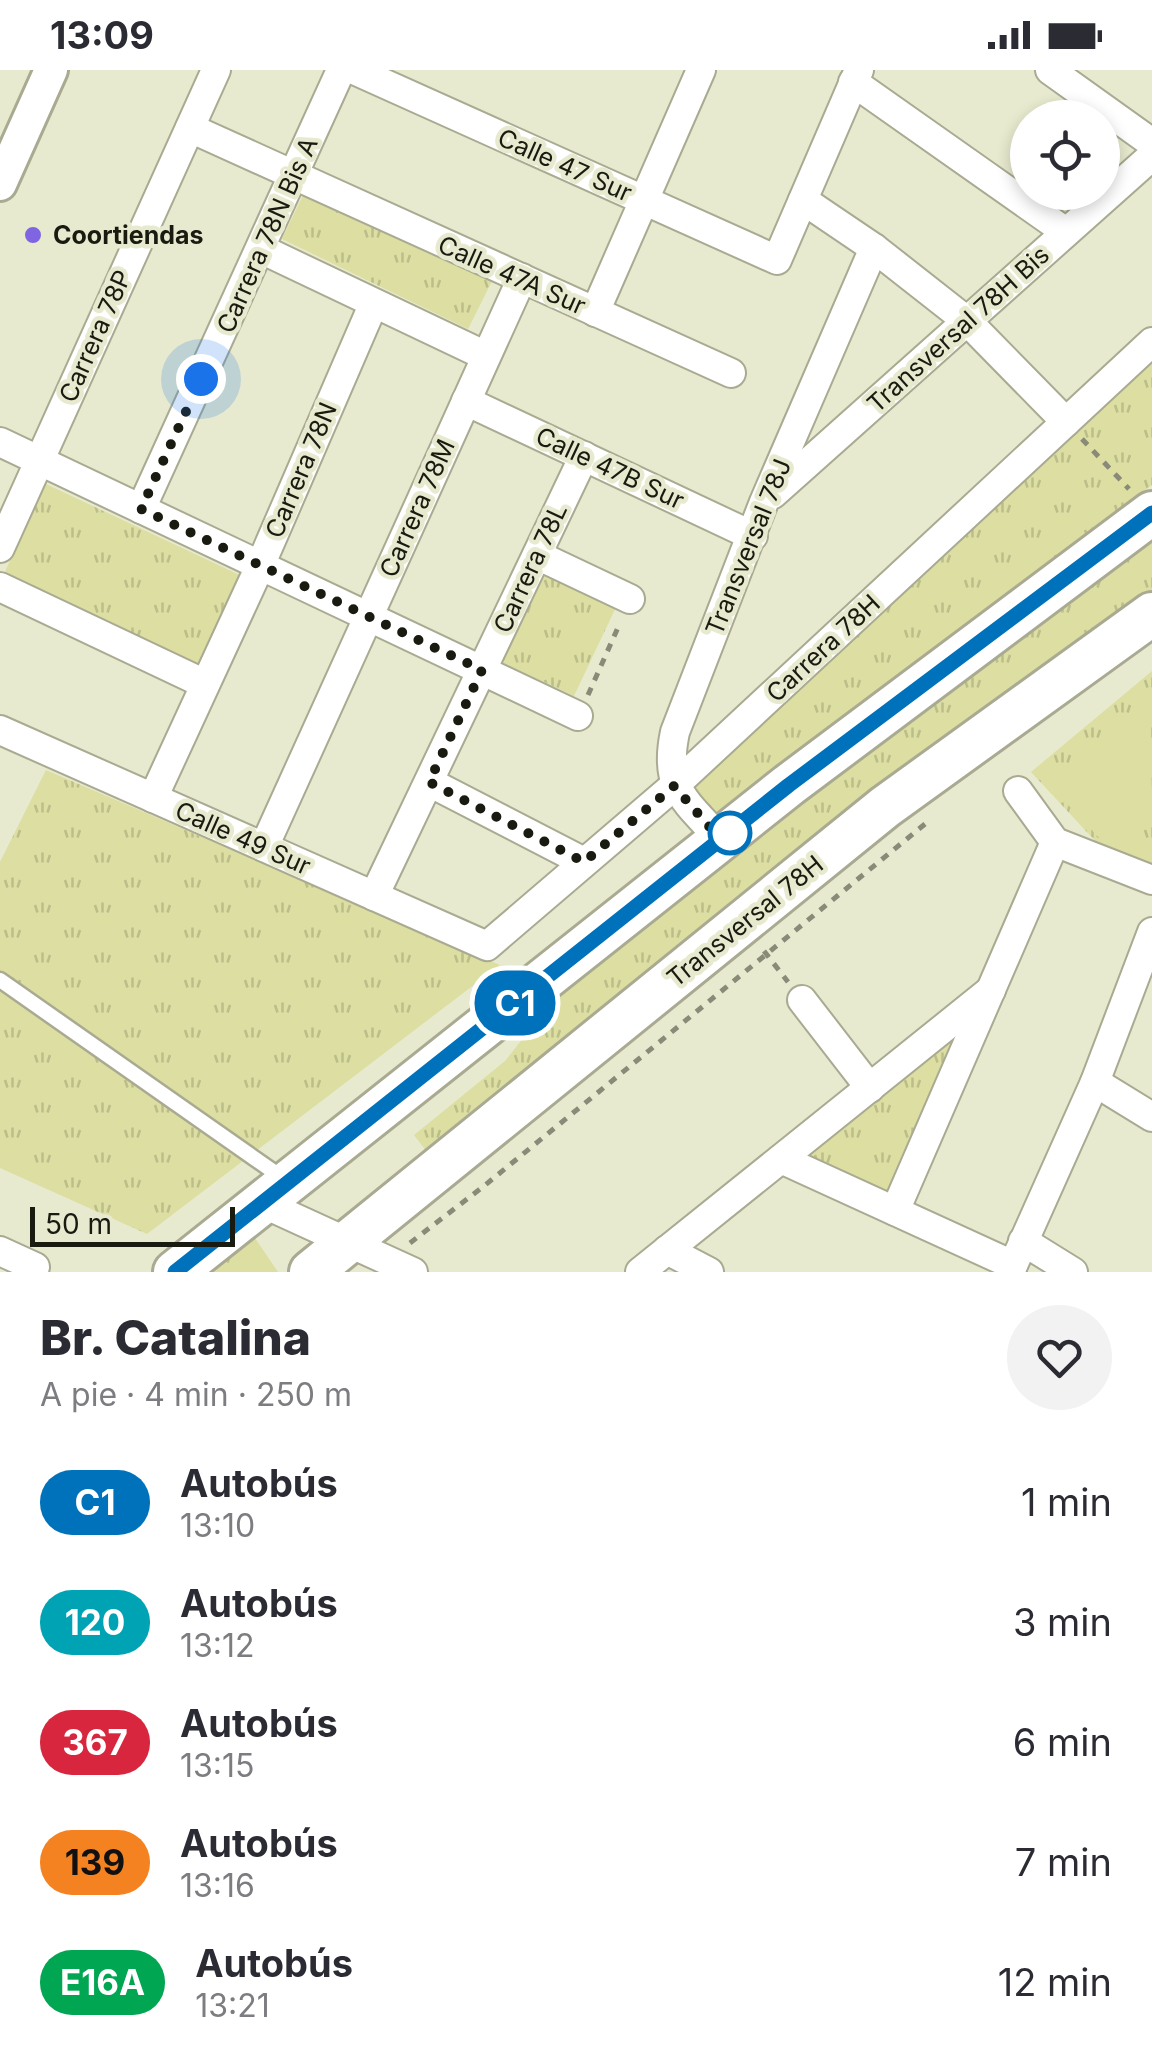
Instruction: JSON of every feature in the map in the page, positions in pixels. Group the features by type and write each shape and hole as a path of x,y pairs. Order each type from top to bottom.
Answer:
{"main road":[{"path":"175,1272 872,721 1010,623 1145,506"},
{"name":"Transversal 78H","path":"311,1272 885,807 1152,614"}],"street":[{"path":"0,184 7,151 50,70"},
{"name":"Carrera 78P","path":"0,548 216,70"},
{"name":"Carrera 78N Bis A","path":"141,509 341,70"},
{"name":"Calle 47 Sur","path":"354,70 398,79 644,200 777,260 803,200"},
{"path":"595,312 701,70"},
{"path":"1050,70 1152,143"},
{"path":"1066,232 856,76 803,200 874,248 967,321 1066,422"},
{"name":"Calle 47A Sur","path":"190,128 731,374"},
{"name":"Transversal 78H Bis","path":"764,502 1152,156"},
{"name":"Transversal 78J","path":"674,786 670,755 675,732 764,502 874,248"},
{"path":"261,249 486,356"},
{"name":"Carrera 78M","path":"264,847 522,278"},
{"name":"Carrera 78N","path":"153,798 260,566 372,305"},
{"name":"Carrera 78H","path":"486,946 674,786 1152,342"},
{"name":"Calle 47B Sur","path":"466,401 753,536"},
{"path":"0,442 578,716"},
{"name":"Carrera 78L","path":"374,896 584,456"},
{"path":"537,555 630,599"},
{"path":"0,588 205,684"},
{"name":"Calle 49 Sur","path":"0,730 486,946"},
{"path":"429,782 584,862"},
{"path":"674,786 721,840"},
{"path":"1018,792 1055,842 1152,880"},
{"path":"895,1211 1055,842"},
{"path":"1015,1259 1095,1082 1152,932"},
{"path":"640,1272 991,990"},
{"path":"802,1000 870,1088"},
{"path":"1095,1082 1152,1117"},
{"path":"780,1159 1015,1259 1073,1272"},
{"path":"276,1193 348,1243 414,1272"},
{"path":"667,1250 710,1272"},
{"path":"0,1251 35,1267"}],"lane":[{"path":"0,980 276,1193"}],"path":[{"path":"1066,422 1145,506"},
{"path":"578,716 630,599"},
{"path":"387,1260 484,1186 936,816"},
{"path":"758,943 802,1000"}],"green space":[{"path":"305,191 492,281 468,329 282,239"},
{"path":"1152,363 1152,485 714,816 690,788"},
{"path":"46,484 246,578 201,671 2,578"},
{"path":"1152,536 1152,593 430,1156 414,1135 505,1061 549,1005 803,798"},
{"path":"542,570 617,605 574,696 499,661"},
{"path":"1152,671 1152,865 1099,845 1031,772"},
{"path":"1149,699 1152,793 1102,841 1054,790"},
{"path":"46,770 500,965 147,1234 0,1168 0,862"},
{"path":"965,1021 889,1195 803,1156"},
{"path":"255,1238 278,1272 211,1272"}],"bus line":[{"name":"C1","path":"175,1272 789,785 1152,513"}],"place":[{"name":"Coortiendas","path":"33,235"}],"route":[{"path":"201,379 141,509 482,670 429,782 584,862 674,786 721,840 730,833"}]}
